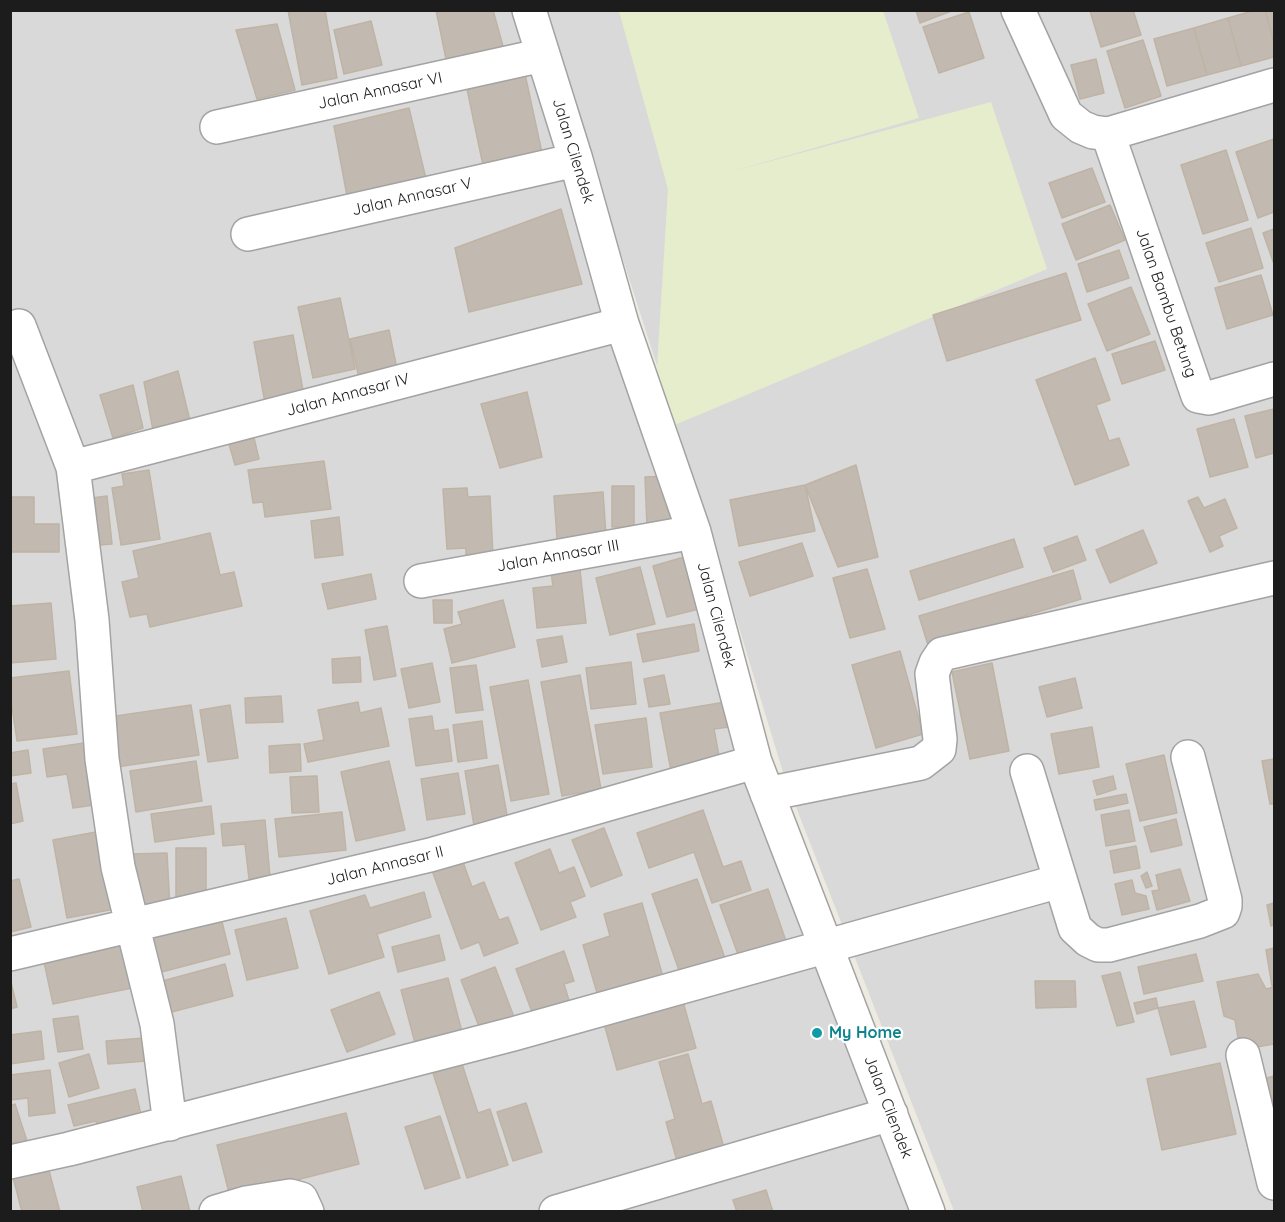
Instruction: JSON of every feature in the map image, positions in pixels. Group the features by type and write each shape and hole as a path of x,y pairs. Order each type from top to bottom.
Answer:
{"street":[{"name":"Jalan Cilendek","path":"529,10 576,160 622,324 694,532 755,762 928,1212"},
{"path":"1018,10 1066,115 1081,127 1093,132 1108,134 1275,85"},
{"name":"Jalan Annasar VI","path":"217,127 543,55"},
{"name":"Jalan Bambu Betung","path":"1108,134 1198,396 1209,398 1275,379"},
{"name":"Jalan Annasar V","path":"249,234 576,160"},
{"name":"Jalan Annasar IV","path":"73,467 622,324"},
{"path":"19,326 73,467 92,620 102,759 118,867 157,1024 170,1124"},
{"name":"Jalan Annasar III","path":"421,580 694,532"},
{"path":"767,794 921,763 939,748 940,739 932,674 942,654 1275,578"},
{"path":"1027,771 1075,928 1088,940 1098,945 1109,945 1200,921 1223,912 1225,900 1188,757"},
{"name":"Jalan Annasar II","path":"10,954 430,855 755,762"},
{"path":"10,1162 170,1124 513,1034 1060,881"},
{"path":"1243,1054 1275,1184"},
{"path":"556,1212 891,1114"},
{"path":"216,1212 246,1203 291,1196 301,1199 307,1212"}],"shaded area":[{"path":"10,11 518,11 694,555 863,1002 945,1211 11,1211"},
{"path":"543,11 1274,11 1274,1211 954,1211 785,779 698,493"}],"green space":[{"path":"619,11 883,11 919,118 730,172 991,102 1047,269 653,434 668,189"}],"building":[{"path":"288,10 325,10 337,78 302,85"},
{"path":"436,10 493,10 504,50 446,59"},
{"path":"916,10 954,10 920,23"},
{"path":"1133,10 1141,35 1101,47 1090,11"},
{"path":"1256,10 1265,10 1274,43 1274,57 1241,66 1228,18"},
{"path":"1265,10 1274,10 1274,43"},
{"path":"969,12 984,58 939,73 923,27"},
{"path":"1228,18 1241,66 1207,75 1194,28"},
{"path":"371,21 382,65 344,74 334,30"},
{"path":"277,24 295,90 257,99 236,30"},
{"path":"1194,28 1207,75 1167,86 1154,39"},
{"path":"1143,40 1161,96 1125,108 1107,51"},
{"path":"1096,59 1104,93 1080,99 1071,65"},
{"path":"525,74 542,153 484,170 467,89"},
{"path":"409,108 427,183 348,201 334,126"},
{"path":"1274,139 1274,212 1258,218 1236,152"},
{"path":"1226,150 1248,220 1203,234 1181,165"},
{"path":"1092,168 1105,202 1062,218 1049,183"},
{"path":"1110,205 1125,240 1076,260 1062,224"},
{"path":"561,209 582,284 469,312 455,248"},
{"path":"1251,228 1263,268 1219,282 1206,243"},
{"path":"1274,229 1274,264 1263,233"},
{"path":"1119,250 1129,278 1087,292 1078,264"},
{"path":"1066,273 1081,320 947,361 933,315"},
{"path":"1261,275 1273,315 1227,329 1215,288"},
{"path":"1131,287 1150,334 1107,351 1088,304"},
{"path":"340,298 355,369 313,378 298,307"},
{"path":"389,330 398,374 360,382 350,339"},
{"path":"293,335 304,396 265,403 254,342"},
{"path":"1155,341 1165,370 1122,384 1112,354"},
{"path":"1095,358 1110,400 1096,405 1109,441 1119,438 1129,465 1075,485 1036,380"},
{"path":"178,371 191,425 153,430 144,382"},
{"path":"133,385 143,428 113,438 100,395"},
{"path":"527,392 542,457 500,468 481,404"},
{"path":"1274,409 1274,453 1256,458 1245,416"},
{"path":"1234,419 1248,467 1210,477 1197,429"},
{"path":"254,438 259,459 235,465 229,444"},
{"path":"324,461 331,509 265,517 263,502 253,503 248,470"},
{"path":"856,465 878,557 838,567 805,485"},
{"path":"149,470 160,539 121,545 112,488 124,486 122,474"},
{"path":"672,476 675,526 647,527 645,477"},
{"path":"805,485 815,531 739,546 730,500"},
{"path":"612,486 634,486 634,527 612,527"},
{"path":"467,488 468,497 490,496 493,557 466,559 466,548 447,549 443,489"},
{"path":"603,492 606,536 557,539 554,496"},
{"path":"107,496 112,544 88,546 92,498"},
{"path":"10,497 34,497 34,524 59,524 59,552 10,552"},
{"path":"1198,497 1204,508 1225,499 1237,528 1219,536 1223,546 1210,552 1188,501"},
{"path":"339,517 343,555 315,558 311,521"},
{"path":"1143,530 1157,563 1110,583 1096,550"},
{"path":"210,533 220,575 234,572 242,606 150,627 147,614 130,617 122,582 139,578 133,551"},
{"path":"1077,536 1086,560 1053,572 1044,548"},
{"path":"1014,539 1023,567 919,600 910,571"},
{"path":"802,543 813,576 750,596 739,562"},
{"path":"684,557 699,609 667,617 653,566"},
{"path":"640,567 655,624 610,635 596,578"},
{"path":"867,569 885,629 850,638 833,578"},
{"path":"580,570 586,623 537,628 533,588 553,586 551,573"},
{"path":"1073,570 1081,599 928,645 919,616"},
{"path":"371,574 376,599 328,609 322,584"},
{"path":"433,600 452,600 452,623 434,623"},
{"path":"503,600 515,647 452,663 444,629 462,624 458,612"},
{"path":"51,603 56,659 10,663 10,606"},
{"path":"694,624 699,651 643,662 637,634"},
{"path":"387,626 396,676 374,680 365,630"},
{"path":"562,636 567,662 542,667 537,640"},
{"path":"900,651 923,734 876,748 852,665"},
{"path":"360,657 361,682 333,683 332,659"},
{"path":"631,662 636,704 591,709 586,668"},
{"path":"432,663 440,702 409,708 401,669"},
{"path":"992,663 1009,751 970,759 952,672"},
{"path":"476,665 483,710 456,713 450,668"},
{"path":"69,671 77,734 17,741 10,678"},
{"path":"580,675 601,789 562,796 541,682"},
{"path":"664,675 670,704 649,707 644,679"},
{"path":"1075,678 1082,708 1047,717 1039,687"},
{"path":"528,680 549,794 511,801 490,687"},
{"path":"281,696 283,722 246,723 245,698"},
{"path":"731,701 736,726 714,729 721,767 672,776 660,713"},
{"path":"358,702 360,713 381,708 389,746 308,762 304,744 324,740 318,710"},
{"path":"191,705 199,755 116,767 109,717"},
{"path":"230,705 238,758 208,762 200,710"},
{"path":"432,716 434,731 448,729 452,761 416,766 409,719"},
{"path":"646,718 652,767 603,774 595,725"},
{"path":"482,721 487,758 458,762 453,725"},
{"path":"1092,727 1099,767 1059,774 1051,734"},
{"path":"84,743 94,805 73,808 67,774 47,777 43,749"},
{"path":"300,744 301,771 270,773 269,746"},
{"path":"28,750 31,773 10,776 10,753"},
{"path":"1164,755 1177,813 1140,821 1126,764"},
{"path":"1274,759 1274,804 1270,804 1262,761"},
{"path":"196,761 202,801 136,812 130,771"},
{"path":"389,761 405,830 356,841 341,772"},
{"path":"498,765 509,826 475,832 465,771"},
{"path":"458,773 465,814 427,820 421,779"},
{"path":"317,776 319,812 292,813 290,777"},
{"path":"1113,776 1116,789 1097,795 1093,781"},
{"path":"16,783 23,821 10,824 10,784"},
{"path":"1126,794 1128,803 1096,810 1094,800"},
{"path":"211,806 214,834 155,842 151,814"},
{"path":"703,810 723,867 741,861 751,890 712,903 694,852 649,868 637,833"},
{"path":"1129,810 1135,841 1106,846 1101,815"},
{"path":"342,812 346,850 279,857 275,819"},
{"path":"1176,819 1182,845 1151,852 1144,827"},
{"path":"265,820 270,877 249,879 245,844 223,846 221,824"},
{"path":"604,828 622,875 591,887 572,840"},
{"path":"101,831 115,909 67,918 53,840"},
{"path":"1136,846 1140,868 1114,873 1110,851"},
{"path":"176,848 206,848 206,900 176,900"},
{"path":"550,849 559,873 574,867 585,896 570,902 576,917 541,930 515,863"},
{"path":"167,853 170,908 134,909 131,854"},
{"path":"460,854 472,887 484,882 499,920 508,917 518,943 484,956 479,942 461,949 430,865"},
{"path":"1180,869 1190,901 1157,910 1152,891 1159,890 1156,875"},
{"path":"1147,872 1152,886 1146,888 1141,876"},
{"path":"19,879 31,927 10,932 10,881"},
{"path":"697,879 726,961 681,976 652,894"},
{"path":"1132,880 1135,893 1146,896 1149,909 1122,915 1115,884"},
{"path":"768,889 787,944 740,960 720,905"},
{"path":"424,892 431,917 377,934 384,957 329,974 310,911 365,895 370,908"},
{"path":"642,903 665,984 600,1003 583,945 610,936 604,914"},
{"path":"1274,903 1274,925 1271,926 1267,905"},
{"path":"221,918 230,954 154,974 145,937"},
{"path":"286,918 298,968 247,980 235,930"},
{"path":"439,935 445,960 398,972 392,947"},
{"path":"127,940 137,987 53,1004 43,957"},
{"path":"1274,948 1274,986 1272,986 1266,950"},
{"path":"564,951 574,981 564,984 571,1007 535,1020 516,969"},
{"path":"1196,954 1203,981 1144,994 1138,967"},
{"path":"225,964 233,996 164,1014 155,983"},
{"path":"495,967 514,1017 480,1029 461,980"},
{"path":"1120,972 1134,1022 1117,1026 1102,976"},
{"path":"1258,974 1266,989 1274,987 1274,1044 1240,1050 1235,1020 1224,1016 1217,982"},
{"path":"10,978 17,1007 10,1009"},
{"path":"448,978 462,1032 415,1043 401,990"},
{"path":"1035,981 1075,981 1076,1007 1036,1008"},
{"path":"379,992 395,1034 347,1052 331,1010"},
{"path":"682,998 696,1048 617,1070 603,1020"},
{"path":"1156,998 1158,1008 1137,1014 1134,1003"},
{"path":"1194,1001 1206,1047 1171,1055 1158,1008"},
{"path":"78,1016 83,1049 58,1052 53,1019"},
{"path":"41,1031 44,1059 10,1064 10,1035"},
{"path":"144,1038 146,1061 108,1064 106,1041"},
{"path":"89,1054 99,1088 69,1097 59,1063"},
{"path":"688,1054 702,1104 711,1101 724,1148 677,1161 666,1122 675,1119 659,1062"},
{"path":"1220,1063 1236,1134 1162,1150 1147,1079"},
{"path":"462,1064 478,1113 490,1109 508,1165 467,1178 433,1073"},
{"path":"50,1070 55,1113 29,1116 28,1098 10,1100 10,1075"},
{"path":"1274,1076 1274,1136 1252,1082"},
{"path":"135,1089 143,1123 99,1134 96,1121 74,1126 68,1105"},
{"path":"526,1103 542,1152 513,1161 497,1112"},
{"path":"15,1104 27,1141 10,1147 10,1106"},
{"path":"346,1113 359,1164 230,1197 217,1145"},
{"path":"440,1116 460,1178 425,1189 405,1127"},
{"path":"48,1167 60,1212 22,1212 13,1177"},
{"path":"181,1176 190,1212 143,1212 137,1187"},
{"path":"766,1190 773,1212 737,1212 733,1200"}],"place":[{"name":"My Home","path":"817,1033"}]}
